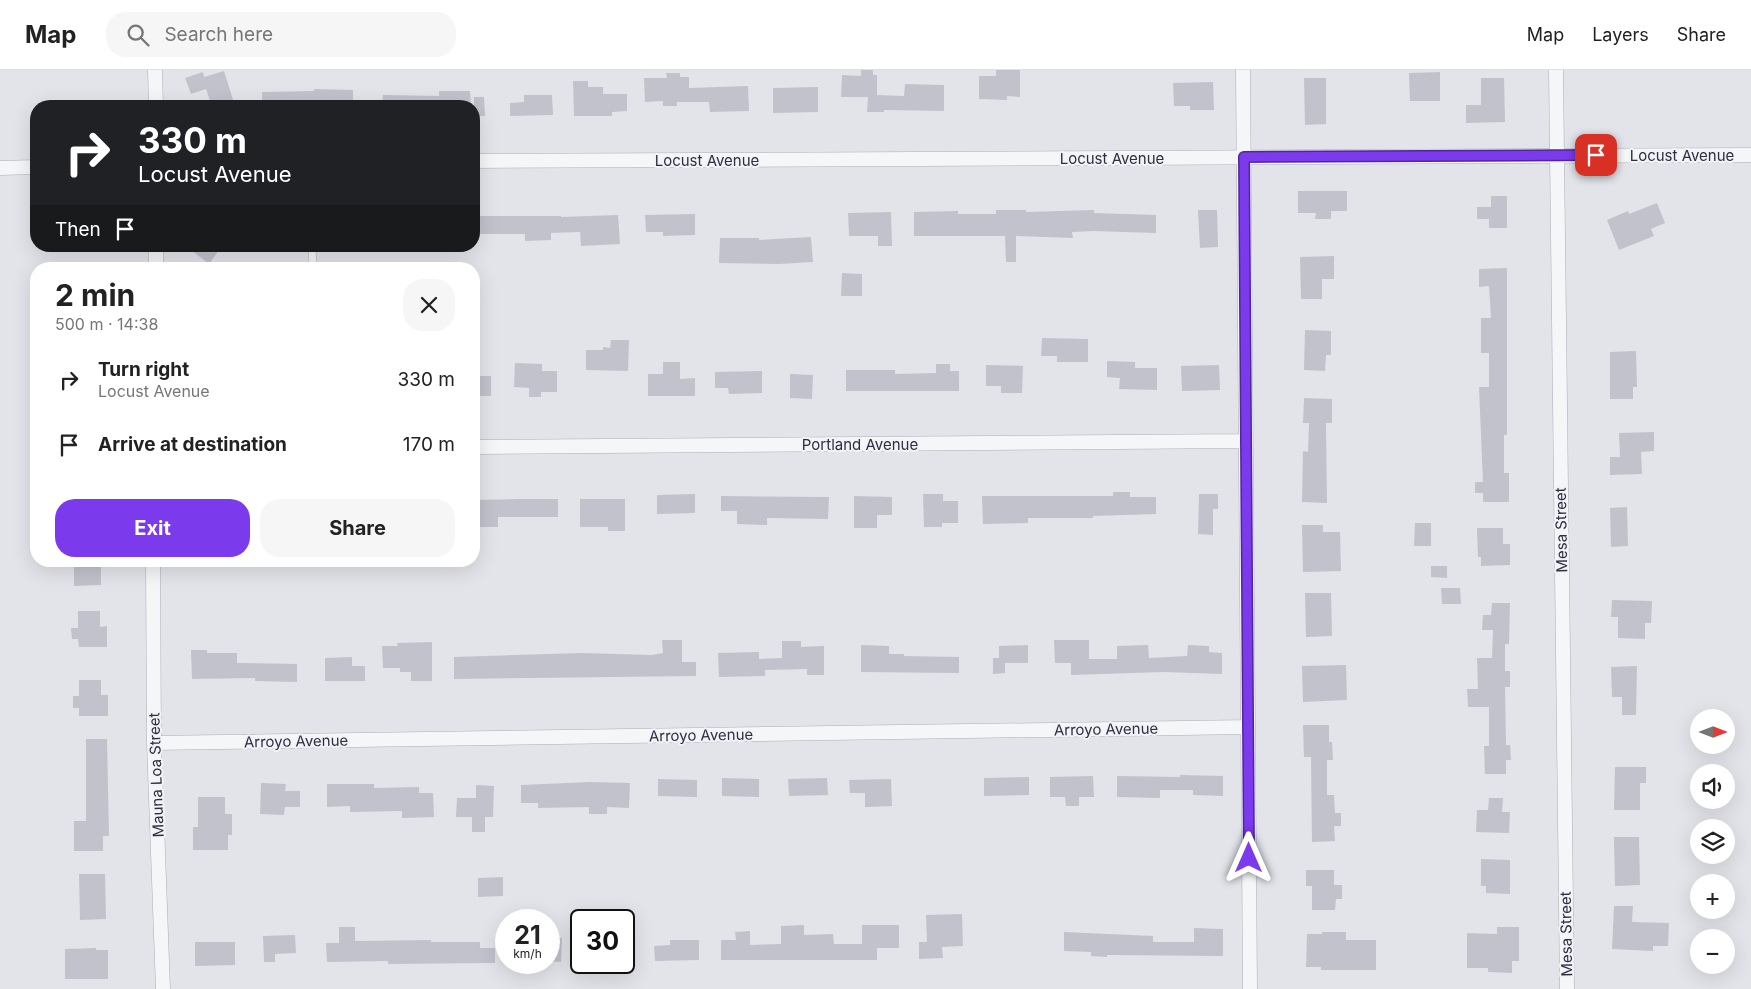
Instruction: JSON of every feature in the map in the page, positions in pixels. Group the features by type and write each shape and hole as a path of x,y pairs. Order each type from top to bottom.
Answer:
{"street":[{"path":"155,70 156,100"},
{"path":"1243,70 1250,989"},
{"name":"Mesa Street","path":"1556,70 1567,989"},
{"name":"Locust Avenue","path":"480,161 1751,155"},
{"path":"0,168 30,167"},
{"name":"Portland Avenue","path":"480,447 1246,441"},
{"name":"Mauna Loa Street","path":"153,567 154,743 163,989"},
{"name":"Arroyo Avenue","path":"154,743 1248,727"}],"building":[{"path":"861,70 873,70 873,75 877,75 877,95 904,96 905,84 944,85 944,111 884,110 884,112 867,112 868,97 841,97 842,75 861,76"},
{"path":"996,70 1020,70 1020,97 1007,96 1007,100 979,99 979,76 996,76"},
{"path":"224,71 233,100 210,100 206,89 191,94 185,78 203,72 204,77"},
{"path":"1440,72 1440,101 1410,101 1409,73"},
{"path":"666,73 680,73 680,77 689,77 689,88 748,86 749,111 710,112 709,102 677,102 677,106 663,106 663,101 645,102 644,78 667,78"},
{"path":"1304,78 1326,78 1326,124 1305,125"},
{"path":"1481,78 1504,78 1505,122 1466,123 1466,105 1481,105"},
{"path":"573,81 588,81 588,87 603,87 603,94 627,94 627,111 612,112 612,116 574,116"},
{"path":"1213,82 1214,110 1190,110 1190,106 1174,106 1173,83"},
{"path":"818,87 818,112 773,113 773,88"},
{"path":"314,89 353,90 353,100 262,100 262,92 314,91"},
{"path":"439,91 470,91 471,100 383,100 383,95 439,96"},
{"path":"524,95 552,95 553,115 510,116 510,103 524,102"},
{"path":"474,97 484,97 485,116 480,116 480,100 474,100"},
{"path":"1298,191 1347,191 1347,211 1331,211 1331,219 1315,219 1316,213 1298,213"},
{"path":"1491,196 1507,196 1507,228 1489,228 1489,219 1477,219 1477,207 1491,207"},
{"path":"1657,203 1665,223 1651,229 1654,236 1619,250 1607,220 1628,211 1629,214"},
{"path":"996,210 1026,210 1026,212 1094,210 1094,213 1156,215 1156,233 1094,231 1072,232 1073,238 1016,236 1016,262 1006,262 1005,236 914,236 914,212 958,211 958,214 996,214"},
{"path":"1198,210 1217,210 1218,247 1200,248"},
{"path":"891,212 892,246 878,246 878,236 849,236 848,213"},
{"path":"695,214 695,235 663,236 663,232 646,232 645,215"},
{"path":"618,215 620,244 581,246 580,232 551,233 551,240 525,241 525,234 480,234 480,216 561,217"},
{"path":"811,237 813,262 779,264 719,263 720,238 759,238 759,240"},
{"path":"194,252 218,252 210,262 206,262"},
{"path":"1334,256 1334,279 1322,279 1322,299 1301,299 1300,257"},
{"path":"1507,268 1507,435 1504,435 1504,473 1509,473 1509,502 1483,502 1483,493 1475,493 1475,482 1483,482 1479,387 1489,387 1489,353 1481,353 1481,318 1491,318 1489,286 1479,287 1479,269"},
{"path":"842,273 862,274 862,296 841,296"},
{"path":"1305,330 1331,331 1331,355 1326,355 1325,371 1304,370"},
{"path":"1042,338 1088,339 1088,362 1057,362 1057,356 1041,356"},
{"path":"611,340 629,340 628,371 586,370 586,350 603,350 603,347 610,348"},
{"path":"1636,351 1637,387 1633,387 1633,399 1610,399 1610,352"},
{"path":"1107,361 1135,362 1135,368 1157,368 1157,390 1119,389 1120,378 1107,377"},
{"path":"663,362 680,362 680,379 695,378 695,396 648,396 648,374 663,374"},
{"path":"515,363 542,364 542,371 557,371 557,392 541,392 541,397 529,397 529,388 514,387"},
{"path":"936,364 950,364 950,371 959,371 959,391 846,391 846,370 895,370 895,374 936,373"},
{"path":"986,365 1023,366 1022,393 1001,393 1001,386 986,386"},
{"path":"1219,365 1220,390 1182,391 1181,366"},
{"path":"762,371 762,393 729,394 728,388 715,388 715,372"},
{"path":"790,374 813,375 812,399 790,398"},
{"path":"480,376 491,376 491,396 480,396"},
{"path":"1304,398 1332,399 1332,423 1326,423 1327,503 1302,502 1303,451 1308,452 1309,423 1303,423"},
{"path":"1654,432 1654,451 1641,452 1642,474 1610,475 1610,457 1620,457 1619,433"},
{"path":"1113,492 1130,492 1130,497 1156,497 1156,514 1093,516 1093,518 1028,518 1028,523 983,524 982,496 1113,496"},
{"path":"695,494 695,513 657,514 657,495"},
{"path":"923,494 943,494 943,501 958,501 958,523 942,523 942,527 924,527"},
{"path":"1199,494 1218,494 1218,509 1213,509 1213,535 1198,534"},
{"path":"721,496 829,497 828,519 767,518 767,525 737,524 737,511 721,511"},
{"path":"854,496 892,497 892,515 877,515 877,528 854,528"},
{"path":"558,499 558,517 498,517 498,527 480,527 480,500"},
{"path":"580,499 625,499 625,531 608,531 608,527 580,527"},
{"path":"1627,507 1628,546 1611,547 1610,508"},
{"path":"1415,523 1431,523 1431,546 1414,546"},
{"path":"1302,525 1323,525 1323,532 1340,532 1341,571 1303,572"},
{"path":"1477,528 1503,528 1503,544 1510,544 1510,565 1481,566 1481,557 1478,557"},
{"path":"1431,566 1447,566 1447,578 1431,577"},
{"path":"74,567 101,567 101,585 74,586"},
{"path":"1441,588 1460,588 1461,604 1442,604"},
{"path":"1305,593 1331,593 1332,636 1306,637"},
{"path":"1612,600 1652,601 1651,623 1645,623 1645,639 1618,638 1618,617 1611,617"},
{"path":"1492,603 1510,603 1509,644 1505,644 1505,671 1510,671 1510,687 1505,687 1506,745 1510,745 1511,760 1506,760 1506,774 1485,774 1484,746 1489,746 1489,707 1468,707 1467,689 1478,689 1477,658 1492,658 1493,630 1482,630 1483,615 1491,615"},
{"path":"78,611 100,611 100,627 107,626 107,647 79,647 78,639 72,639 71,628 78,628"},
{"path":"662,640 682,640 682,662 696,662 696,676 454,679 454,657 581,653 652,655 663,653"},
{"path":"1054,640 1089,640 1089,659 1117,659 1117,646 1148,645 1149,658 1187,656 1188,645 1209,646 1209,652 1222,653 1222,674 1163,672 1071,675 1071,663 1055,663"},
{"path":"782,641 801,641 801,647 824,646 824,675 807,675 807,669 765,670 765,676 719,677 718,653 759,652 759,659 782,658"},
{"path":"432,642 432,681 411,681 411,672 400,672 400,668 383,668 382,646 398,646 397,643"},
{"path":"861,645 889,646 889,654 904,654 904,656 959,657 959,673 861,672"},
{"path":"1028,645 1028,663 1005,663 1005,673 993,674 993,658 999,658 999,646"},
{"path":"191,650 207,650 207,653 237,653 237,663 297,664 297,682 255,681 255,678 192,679"},
{"path":"352,657 352,666 365,666 365,681 325,681 325,658"},
{"path":"1346,665 1347,700 1303,702 1302,666"},
{"path":"1637,666 1636,715 1622,715 1622,697 1612,697 1611,667"},
{"path":"79,680 101,680 101,695 108,695 108,716 79,716 79,708 73,708 73,696 79,696"},
{"path":"1303,725 1329,725 1329,742 1332,742 1333,760 1327,760 1327,795 1334,795 1335,813 1341,813 1341,826 1334,826 1335,841 1312,842 1311,757 1304,757"},
{"path":"86,739 107,739 109,836 103,836 103,851 74,851 74,821 86,821"},
{"path":"1615,767 1646,767 1646,783 1640,783 1640,810 1614,810"},
{"path":"1180,775 1223,776 1223,796 1193,795 1193,790 1160,790 1160,798 1117,797 1117,776 1180,777"},
{"path":"1093,776 1094,797 1079,797 1079,806 1066,806 1065,797 1050,797 1050,777"},
{"path":"1029,777 1029,795 984,796 984,778"},
{"path":"722,778 759,779 759,797 722,796"},
{"path":"827,778 828,795 789,796 788,779"},
{"path":"658,779 697,780 697,797 658,796"},
{"path":"891,779 892,806 865,807 865,793 850,793 849,780"},
{"path":"590,782 630,783 629,808 607,807 607,814 589,814 589,807 538,808 538,803 521,803 521,785"},
{"path":"261,783 286,784 285,791 300,791 300,807 285,807 284,815 260,814"},
{"path":"327,784 374,784 374,788 419,787 419,793 433,793 434,817 402,818 402,811 350,812 350,806 327,807"},
{"path":"476,785 494,786 493,817 485,817 485,832 472,832 472,817 456,817 457,798 476,798"},
{"path":"198,797 225,797 225,814 232,814 232,835 228,835 228,850 193,850 193,827 198,827"},
{"path":"1489,798 1503,798 1502,812 1510,812 1509,833 1476,832 1477,810 1488,810"},
{"path":"1614,837 1639,837 1640,885 1615,886"},
{"path":"1481,859 1510,860 1510,894 1486,893 1486,886 1481,886"},
{"path":"1306,870 1334,870 1334,885 1342,885 1342,899 1336,899 1335,910 1312,910 1312,886 1306,886"},
{"path":"79,874 105,874 106,919 80,920"},
{"path":"503,877 503,896 478,897 478,878"},
{"path":"1614,906 1633,906 1632,922 1669,923 1668,946 1653,946 1653,951 1612,949"},
{"path":"962,914 963,946 942,947 943,958 919,959 919,942 927,942 926,915"},
{"path":"804,925 804,935 833,934 834,944 862,944 862,925 899,925 899,948 877,948 877,960 721,960 721,940 736,940 735,932 750,931 750,945 781,944 781,926"},
{"path":"339,927 355,927 355,941 431,940 431,942 480,942 480,948 495,948 495,963 388,964 388,961 327,962 326,943 339,943"},
{"path":"1497,927 1519,927 1519,961 1512,961 1512,973 1488,972 1488,968 1467,968 1467,933 1497,934"},
{"path":"1194,928 1223,929 1223,956 1107,955 1107,957 1091,956 1091,952 1064,951 1064,932 1153,936 1153,942 1194,942"},
{"path":"1322,932 1346,932 1346,940 1376,940 1376,970 1321,970 1321,967 1306,967 1307,934 1322,934"},
{"path":"295,935 296,953 275,954 275,962 264,962 263,936"},
{"path":"560,938 562,938 561,962"},
{"path":"670,940 699,940 699,960 655,961 654,946 670,945"},
{"path":"195,942 235,942 235,965 195,966"},
{"path":"96,948 96,950 108,950 108,979 65,979 65,949"}],"route":[{"path":"1249,858 1244,157 1596,155"}]}
